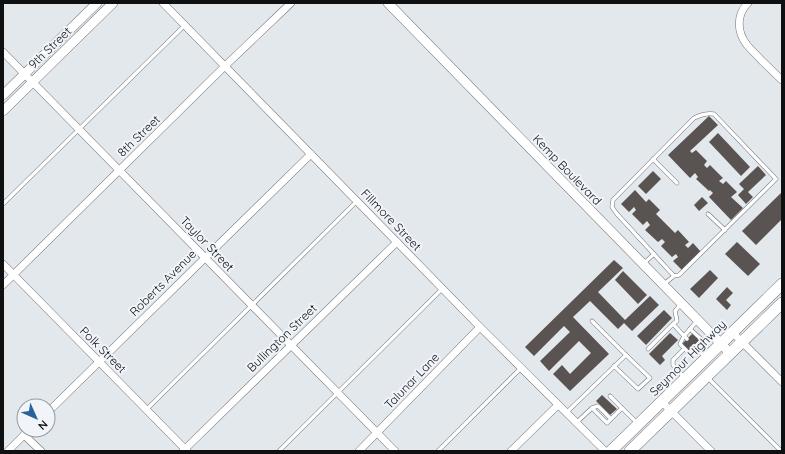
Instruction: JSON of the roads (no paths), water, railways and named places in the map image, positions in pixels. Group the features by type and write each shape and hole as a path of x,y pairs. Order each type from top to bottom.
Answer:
{"main road":[{"name":"9th Street","path":"3,96 97,3"},
{"name":"9th Street","path":"3,111 113,3"},
{"name":"Kemp Boulevard","path":"388,3 730,354"},
{"name":"Seymour Highway","path":"612,451 782,284"},
{"path":"630,451 782,303"}],"street":[{"name":"Fillmore Street","path":"163,3 480,327 605,451"},
{"name":"8th Street","path":"3,285 291,3"},
{"path":"748,3 744,6 740,15 739,23 742,37 747,45 782,80"},
{"name":"Taylor Street","path":"3,52 395,451"},
{"name":"Roberts Avenue","path":"56,404 311,154"},
{"name":"Bullington Street","path":"185,450 397,242"},
{"name":"Polk Street","path":"3,264 185,450"},
{"name":"Talunar Lane","path":"359,451 480,327"},
{"path":"732,332 782,382"},
{"path":"662,402 711,451"},
{"path":"511,451 558,405"},
{"path":"8,451 21,438"},
{"path":"31,438 41,451"}],"lane":[{"path":"3,204 185,25"},
{"path":"663,285 674,276 679,276 776,179 714,114 704,114 694,118 613,200 612,207 617,214 674,276"},
{"path":"653,159 677,183"},
{"path":"146,410 357,201"},
{"path":"708,214 724,230"},
{"path":"643,265 654,254"},
{"path":"279,451 442,288"},
{"path":"648,349 677,321 675,310 681,303"},
{"path":"690,329 702,340 688,353 680,344 684,336 690,329 698,320"},
{"path":"592,321 650,378 638,389 614,366"},
{"path":"673,324 687,339"},
{"path":"695,347 706,358"},
{"path":"684,349 673,360 673,365 686,378"},
{"path":"566,413 626,355"},
{"path":"438,451 522,368"},
{"path":"706,377 781,451"},
{"path":"610,396 639,424"},
{"path":"576,423 592,408 607,423 622,408"}]}
